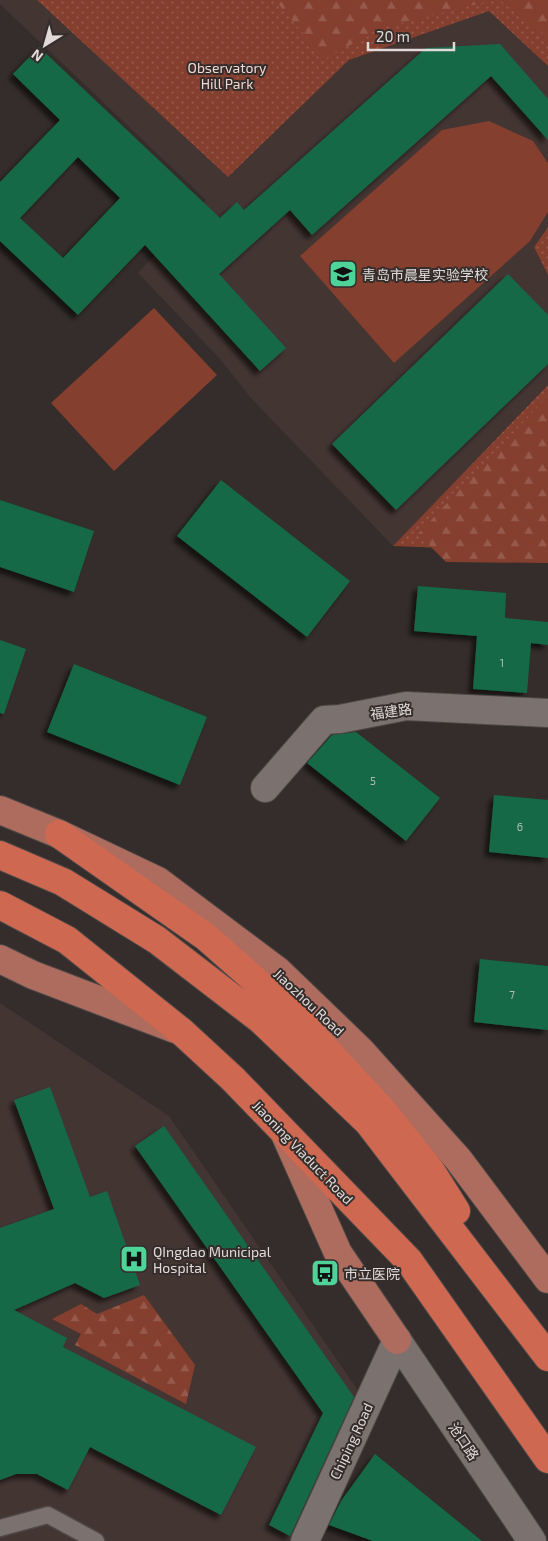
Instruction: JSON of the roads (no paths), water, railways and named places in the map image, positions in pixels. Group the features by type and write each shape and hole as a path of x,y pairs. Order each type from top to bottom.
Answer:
{"highway":[{"path":"58,834 206,937 298,1019 383,1111 431,1171 543,1349"},
{"path":"0,855 63,882 157,940 262,1020 368,1122 543,1349"},
{"name":"Jiaoning Viaduct Road","path":"0,905 67,940 182,1032 233,1079 409,1261 548,1459"}],"main road":[{"name":"Jiaozhou Road","path":"0,810 58,834 158,881 278,971 361,1051 458,1159 548,1279"},
{"path":"0,959 33,975 182,1032"},
{"path":"285,1134 338,1253 397,1340"}],"street":[{"name":"福建路","path":"266,788 324,720 340,719 406,706 548,713"},
{"name":"Chiping Road","path":"305,1541 397,1340"},
{"name":"沧口路","path":"397,1340 532,1541"}],"lane":[{"path":"0,1528 48,1514 96,1541"}],"place":[{"name":"青岛市晨星实验学校","path":"343,274"},
{"name":"QIngdao Municipal Hospital","path":"134,1259"},
{"name":"市立医院","path":"325,1273"}],"park label":[{"name":"Observatory Hill Park","path":"227,76"}]}
